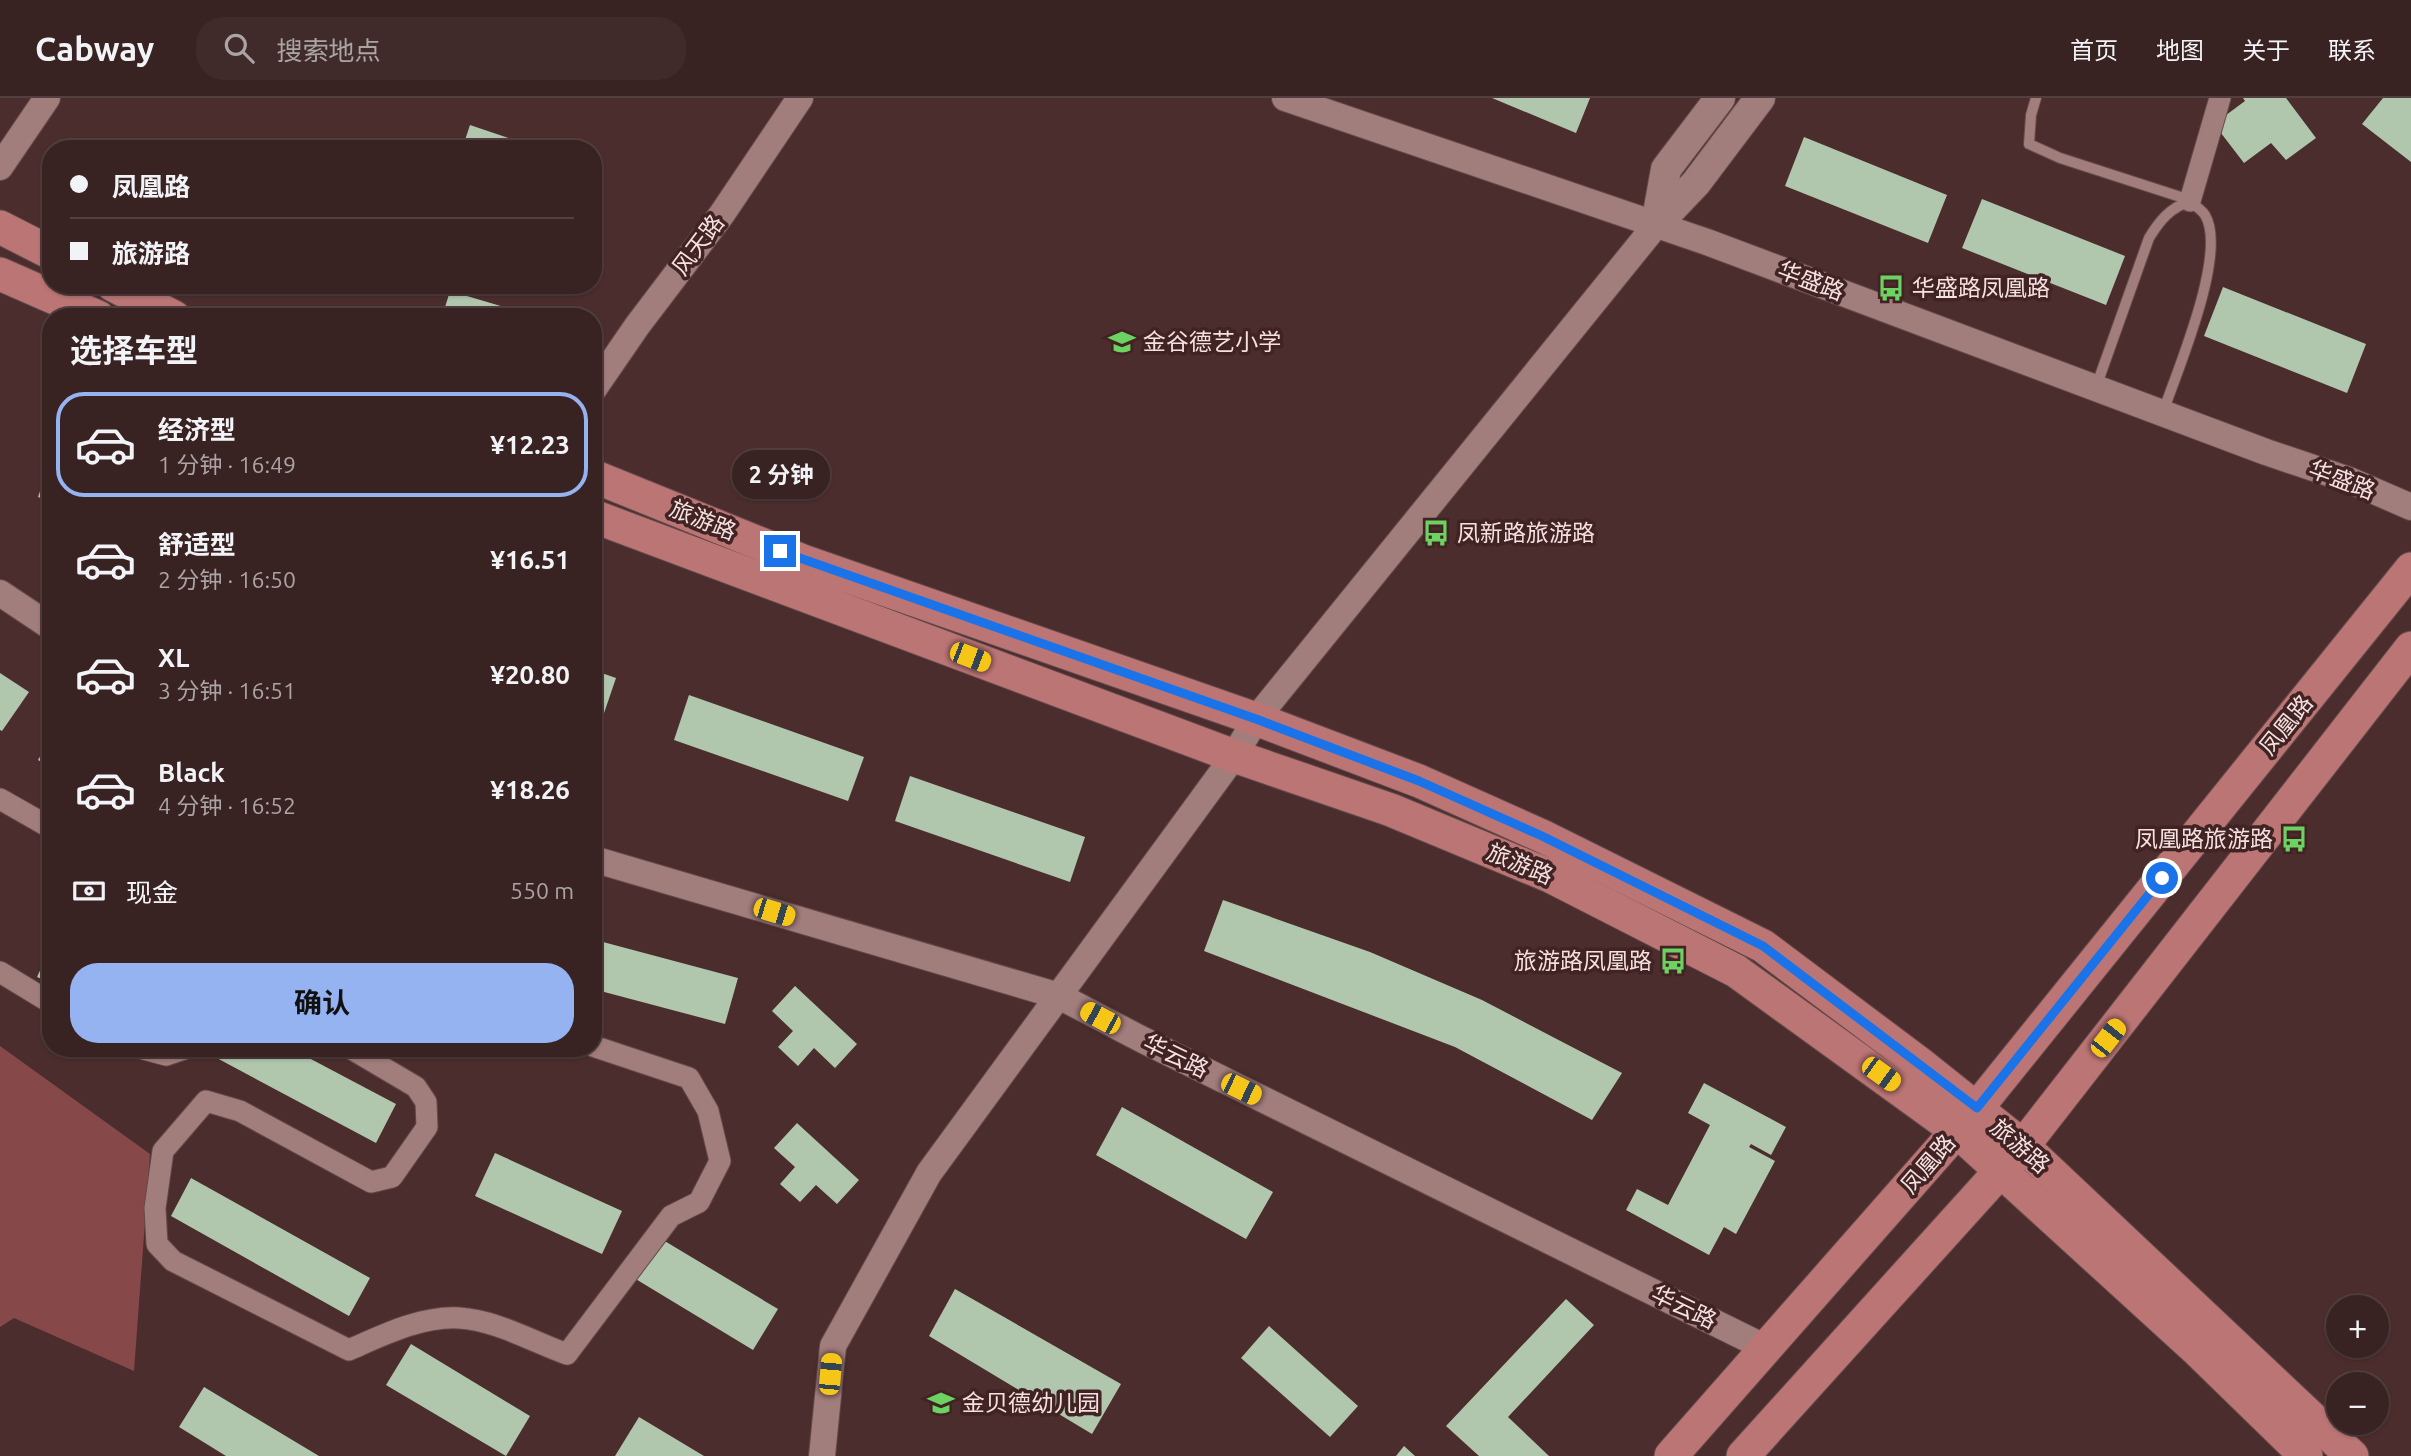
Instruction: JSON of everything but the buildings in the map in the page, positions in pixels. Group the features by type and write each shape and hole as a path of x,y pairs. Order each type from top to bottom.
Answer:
{"main road":[{"path":"1656,225 1666,169 1720,98"},
{"path":"1656,225 1696,183 1760,98"},
{"path":"0,227 42,248"},
{"path":"0,274 42,292"},
{"path":"46,294 77,308"},
{"path":"130,294 157,308"},
{"name":"旅游路","path":"602,480 803,561 1256,719 1419,781 1532,832 1763,946 1967,1120 1998,1171 2195,1349 2306,1456"},
{"name":"旅游路","path":"602,519 1234,756 1391,810 1550,876 1736,971 1967,1120 2023,1146 2352,1456"},
{"name":"凤凰路","path":"1671,1456 1967,1120 2411,569"},
{"path":"1743,1456 2023,1146 2411,648"}],"street":[{"path":"0,167 47,98"},
{"name":"风天路","path":"602,377 722,214 800,98"},
{"name":"华盛路","path":"1285,98 1656,225 2266,452 2349,480 2411,507"},
{"path":"2190,201 2220,98"},
{"path":"822,1456 833,1346 929,1173 1234,756 1256,719 1656,225"},
{"path":"0,593 42,621"},
{"path":"0,799 42,823"},
{"name":"华云路","path":"602,862 1059,996 1141,1040 1766,1348"},
{"path":"0,972 42,998"},
{"path":"365,1057 416,1087 426,1102 427,1127 392,1177 372,1182 240,1111 206,1101 163,1151 155,1208 157,1244 173,1261 349,1350 420,1322 459,1318 505,1329 568,1354 671,1216 699,1202 720,1161 708,1111 689,1078 602,1049"}],"lane":[{"path":"2036,98 2031,115 2029,144 2060,158 2190,201 2206,216 2211,239 2210,262 2202,301 2163,412"},
{"path":"2096,388 2149,238 2160,220 2175,206 2190,201"}],"shaded area":[{"path":"0,1046 150,1154 134,1371 14,1318 0,1327"}],"place":[{"name":"华盛路凤凰路","path":"1891,288"},
{"name":"金谷德艺小学","path":"1122,342"},
{"name":"凤新路旅游路","path":"1436,533"},
{"name":"凤凰路旅游路","path":"2294,839"},
{"name":"旅游路凤凰路","path":"1673,961"},
{"name":"金贝德幼儿园","path":"941,1403"}],"route":[{"path":"780,551 1256,719 1419,781 1542,836 1763,946 1977,1108 2162,878"}]}
